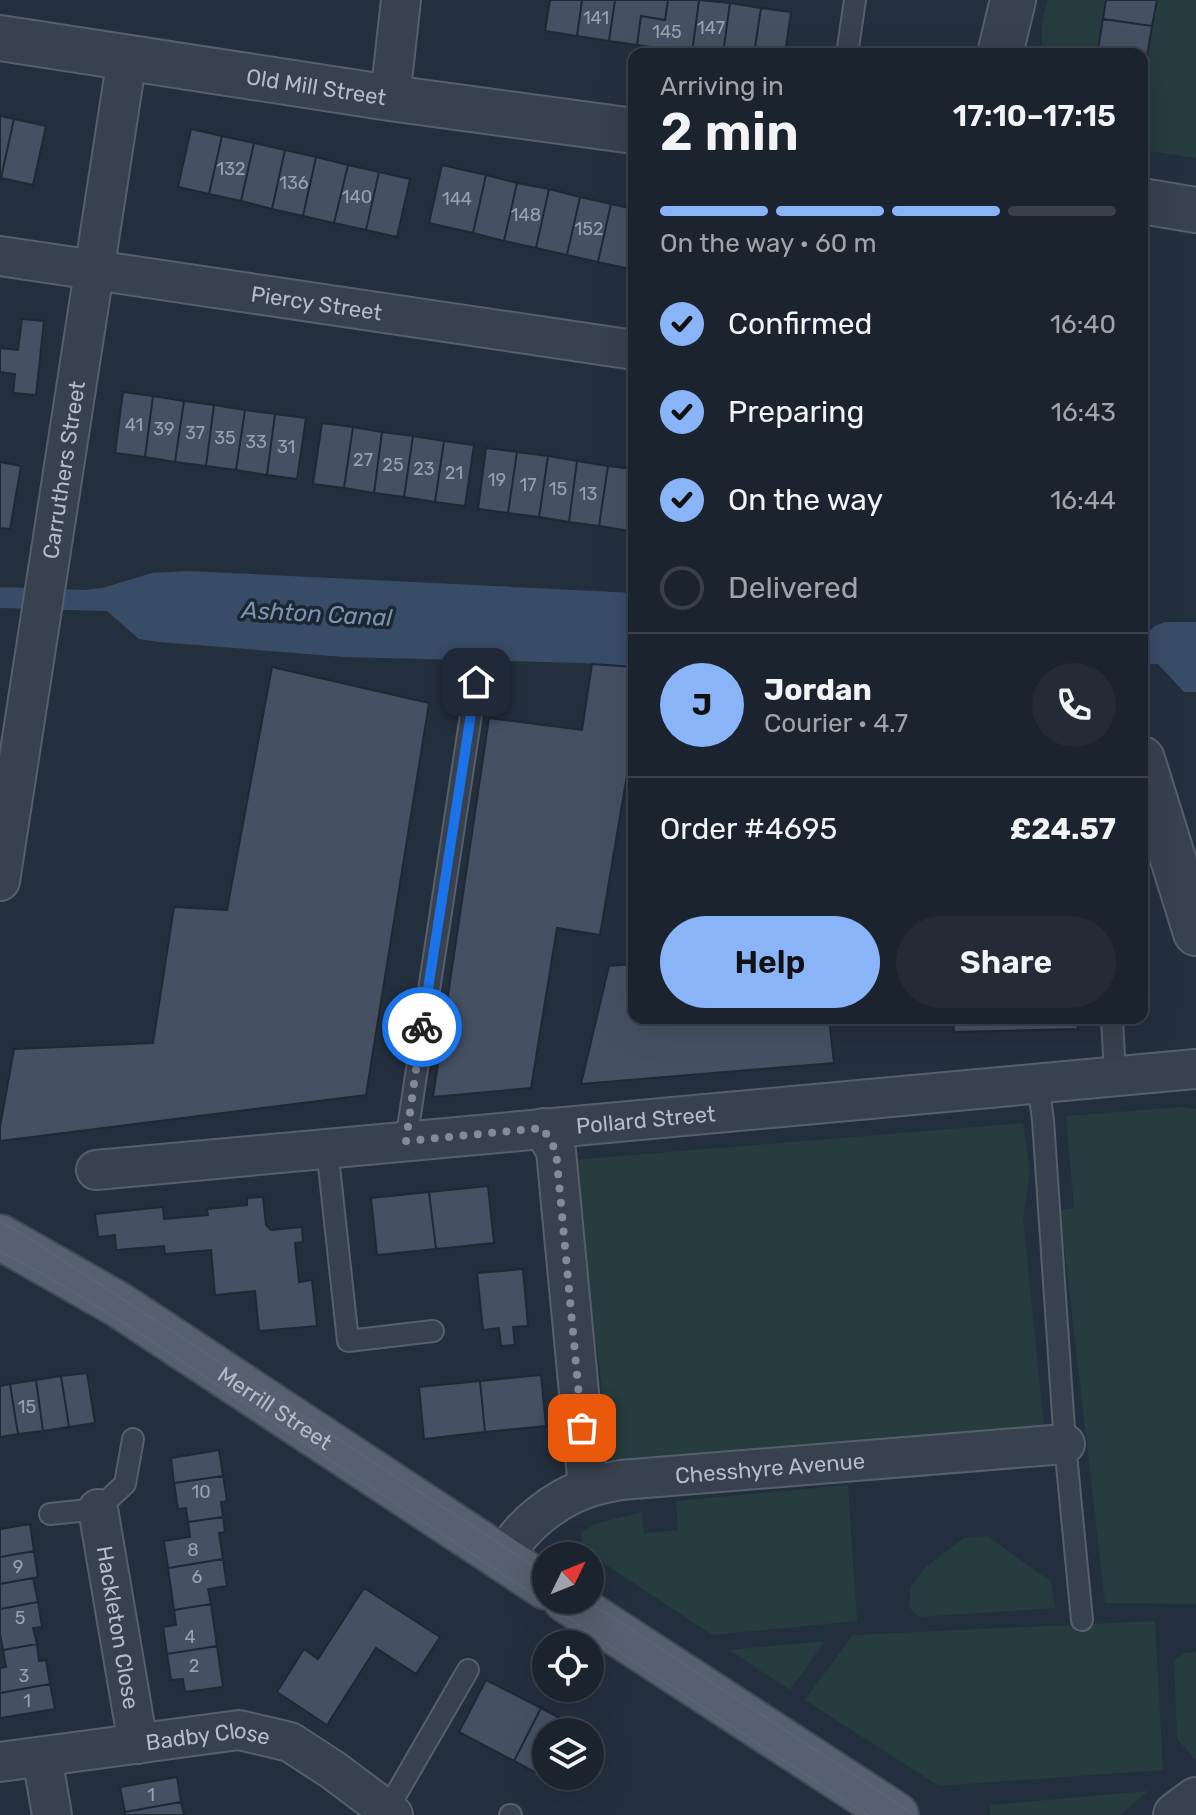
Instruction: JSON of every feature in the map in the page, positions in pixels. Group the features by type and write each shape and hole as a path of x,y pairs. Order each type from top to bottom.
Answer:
{"main road":[{"name":"Merrill Street","path":"0,1237 119,1305 532,1578"},
{"path":"587,1614 896,1815"}],"street":[{"path":"390,98 401,0"},
{"path":"1001,48 1013,0"},
{"name":"Old Mill Street","path":"0,38 390,98 628,130"},
{"name":"Carruthers Street","path":"0,881 127,58"},
{"path":"1148,202 1196,210"},
{"name":"Piercy Street","path":"0,256 628,349"},
{"path":"1148,800 1151,821 1196,933"},
{"name":"Pollard Street","path":"96,1170 1196,1069"},
{"path":"543,1128 556,1151 588,1487"},
{"name":"Chesshyre Avenue","path":"503,1558 524,1529 553,1505 588,1487 621,1480 1065,1444"},
{"name":"Hackleton Close","path":"98,1509 138,1744"},
{"name":"Badby Close","path":"0,1762 239,1730 290,1742 390,1813"},
{"path":"42,1757 52,1815"},
{"path":"1176,1815 1196,1800"}],"lane":[{"path":"848,48 855,0"},
{"path":"406,1141 476,682"},
{"path":"1112,1024 1115,1076"},
{"path":"1038,1083 1065,1444 1082,1620"},
{"path":"327,1148 348,1341 433,1331"},
{"path":"50,1514 98,1509 125,1484 133,1439"},
{"path":"390,1813 468,1670"}],"green space":[{"path":"1047,0 1106,0 1098,48 1042,48 1042,24"},
{"path":"1157,0 1196,0 1196,158 1148,151 1148,50"},
{"path":"1182,1107 1196,1109 1196,1604 1105,1603 1060,1210 1074,1208 1066,1116"},
{"path":"1023,1123 1030,1171 1023,1218 1044,1427 612,1465 572,1160"},
{"path":"848,1485 857,1621 712,1635 604,1563 604,1542 581,1542 582,1532 595,1524 642,1512 644,1533 678,1530 676,1501"},
{"path":"987,1536 1051,1582 1055,1608 919,1617 909,1607 911,1586 926,1567 964,1538"},
{"path":"1155,1621 1163,1770 939,1786 805,1700 853,1635"},
{"path":"825,1641 790,1690 729,1650"},
{"path":"1196,1652 1195,1760 1177,1738 1174,1661 1185,1653"},
{"path":"1148,1791 1120,1815 990,1815 990,1805"}],"water":[{"name":"Ashton Canal","path":"189,571 628,593 628,667 344,657 159,642 139,639 107,611 0,608 0,587 84,590 102,588 152,573"},
{"path":"1165,622 1196,622 1196,692 1184,692 1158,664 1148,664 1148,632"}],"building":[{"path":"550,0 582,0 577,36 545,31"},
{"path":"582,0 615,0 609,41 577,36"},
{"path":"615,0 668,0 665,20 641,16 637,45 609,41"},
{"path":"668,0 699,0 693,48 637,45 641,16 665,20"},
{"path":"699,0 730,3 724,48 693,48"},
{"path":"1106,0 1157,0 1152,26 1103,19"},
{"path":"730,3 761,8 755,48 724,48"},
{"path":"761,8 791,12 786,48 755,48"},
{"path":"1103,19 1152,26 1148,51 1148,48 1098,48"},
{"path":"0,116 14,119 1,178 0,177"},
{"path":"14,119 46,126 33,185 1,178"},
{"path":"191,129 222,136 209,194 178,187"},
{"path":"222,136 254,143 241,201 209,194"},
{"path":"254,143 285,150 272,209 241,201"},
{"path":"285,150 316,157 303,216 272,209"},
{"path":"316,157 348,165 334,223 303,216"},
{"path":"348,165 379,172 366,230 334,223"},
{"path":"442,165 486,175 473,233 429,223"},
{"path":"379,172 410,179 397,237 366,230"},
{"path":"486,175 517,183 504,241 473,233"},
{"path":"517,183 549,189 536,248 504,241"},
{"path":"549,189 580,197 567,255 536,248"},
{"path":"580,197 611,204 598,262 567,255"},
{"path":"611,204 628,208 628,269 598,262"},
{"path":"22,319 44,321 36,395 13,393 15,374 0,372 0,348 18,350"},
{"path":"123,392 153,396 145,457 115,453"},
{"path":"153,396 184,401 175,462 145,457"},
{"path":"184,401 214,405 206,466 175,462"},
{"path":"214,405 245,410 236,470 206,466"},
{"path":"245,410 275,414 267,475 236,470"},
{"path":"275,414 306,418 297,479 267,475"},
{"path":"322,423 353,427 344,488 313,484"},
{"path":"353,427 382,432 374,493 344,488"},
{"path":"382,432 413,436 404,497 374,493"},
{"path":"413,436 444,441 435,502 404,497"},
{"path":"444,441 474,445 465,506 435,502"},
{"path":"486,448 517,452 508,513 478,509"},
{"path":"517,452 548,456 539,517 508,513"},
{"path":"548,456 577,461 569,522 539,517"},
{"path":"577,461 608,466 599,526 569,522"},
{"path":"0,462 21,466 10,529 0,528"},
{"path":"608,466 628,468 628,531 599,526"},
{"path":"592,664 628,667 628,769 600,935 557,928 531,1088 433,1097 489,718 582,730"},
{"path":"272,667 429,703 366,1095 0,1141 14,1049 153,1043 174,907 227,910"},
{"path":"628,964 628,1024 830,1024 834,1063 581,1084 609,966"},
{"path":"953,1024 1077,1024 1078,1029 954,1032"},
{"path":"488,1186 494,1243 436,1249 429,1192"},
{"path":"429,1192 436,1249 377,1255 371,1198"},
{"path":"263,1197 266,1225 271,1230 302,1227 303,1242 295,1243 299,1282 312,1280 317,1326 259,1331 255,1291 215,1295 211,1250 165,1254 164,1246 116,1250 115,1235 98,1237 95,1214 163,1207 164,1219 208,1215 207,1209 247,1205 247,1198"},
{"path":"523,1269 528,1326 513,1327 515,1345 501,1346 499,1328 483,1330 477,1273"},
{"path":"87,1373 95,1423 69,1427 61,1376"},
{"path":"541,1375 546,1426 485,1432 480,1381"},
{"path":"61,1376 69,1427 43,1431 36,1380"},
{"path":"36,1380 43,1431 18,1434 10,1384"},
{"path":"480,1381 485,1432 424,1439 419,1387"},
{"path":"10,1384 18,1434 0,1437 0,1386"},
{"path":"219,1450 223,1476 174,1483 171,1458"},
{"path":"223,1476 227,1501 221,1502 223,1517 188,1522 186,1508 178,1509 174,1483"},
{"path":"223,1517 225,1532 219,1533 223,1559 168,1568 164,1541 190,1537 188,1522"},
{"path":"30,1524 34,1551 0,1557 0,1529"},
{"path":"34,1551 38,1577 0,1584 0,1557"},
{"path":"223,1559 227,1586 208,1589 211,1604 174,1610 168,1568"},
{"path":"33,1578 38,1602 0,1609 0,1584"},
{"path":"364,1588 440,1637 416,1674 376,1648 327,1725 277,1692 304,1649 318,1659"},
{"path":"38,1602 42,1627 33,1628 37,1644 3,1650 0,1609"},
{"path":"211,1604 217,1646 167,1654 163,1627 176,1625 174,1610"},
{"path":"37,1644 39,1661 46,1660 50,1684 0,1693 0,1668 6,1667 3,1650"},
{"path":"217,1646 223,1687 185,1692 183,1679 171,1680 167,1654"},
{"path":"486,1680 541,1708 536,1718 532,1718 532,1726 514,1761 459,1732"},
{"path":"50,1684 55,1709 0,1718 0,1693"},
{"path":"541,1708 560,1718 536,1718"},
{"path":"532,1726 532,1771 514,1761"},
{"path":"177,1777 181,1802 125,1812 120,1787"},
{"path":"181,1802 184,1815 125,1815 125,1812"}],"tram line":[{"path":"0,1222 532,1565"},
{"path":"0,1251 77,1294 151,1341 868,1815"},
{"path":"604,1612 915,1815"}],"way so far":[{"path":"422,1027 406,1141 543,1128 556,1151 582,1428"}],"route":[{"path":"422,1027 476,682"}]}
